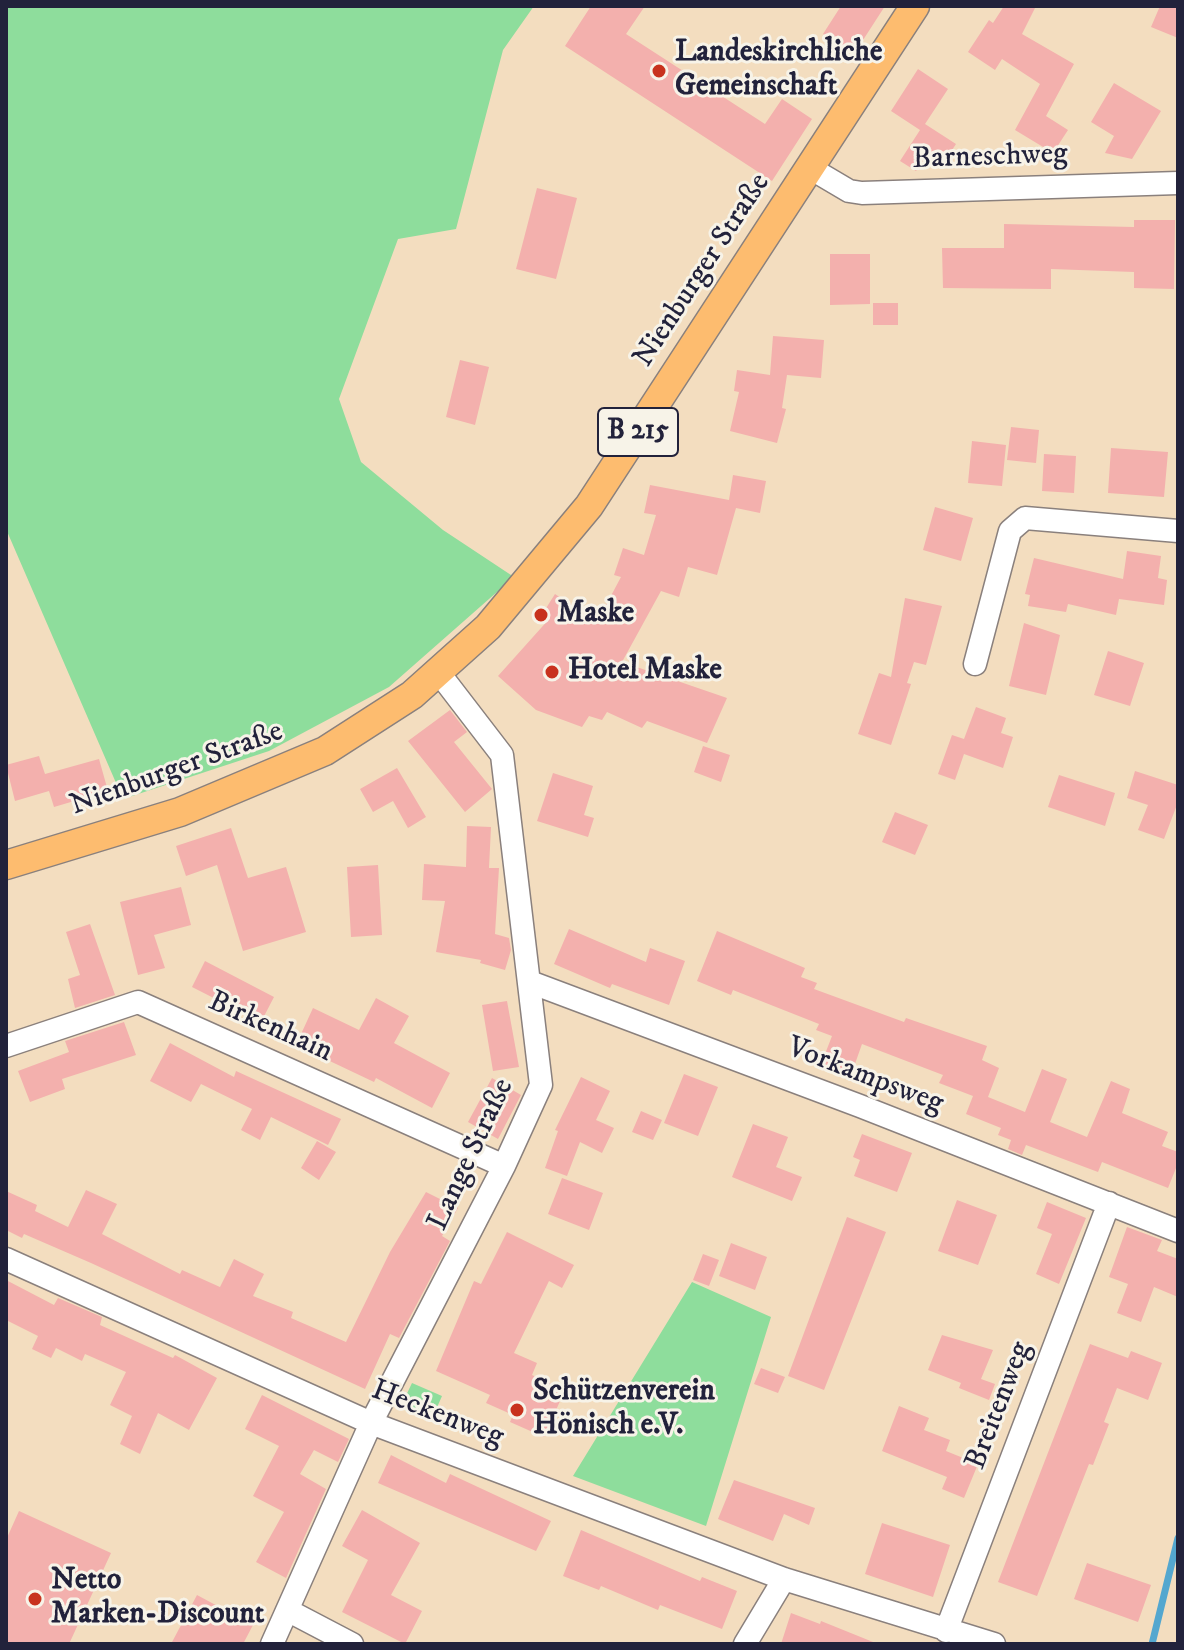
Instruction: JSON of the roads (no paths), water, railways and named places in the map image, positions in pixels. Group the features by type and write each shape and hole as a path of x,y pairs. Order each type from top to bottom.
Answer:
{"main road":[{"name":"Nienburger Straße","path":"6,865 180,812 277,774 370,724 439,673 488,627 589,506 915,6"}],"street":[{"name":"Barneschweg","path":"810,168 849,191 862,193 1178,183"},
{"path":"975,664 1010,531 1025,518 1178,531"},
{"name":"Lange Straße","path":"272,1644 371,1423 504,1166 541,1085 502,755 439,673"},
{"name":"Vorkampsweg","path":"530,982 1178,1231"},
{"name":"Birkenhain","path":"6,1046 138,1002 504,1166"},
{"name":"Breitenweg","path":"946,1631 1109,1203"},
{"name":"Heckenweg","path":"6,1259 371,1423 784,1579 994,1644"},
{"path":"745,1644 784,1579"},
{"path":"289,1611 352,1644"}],"waterway":[{"path":"1152,1644 1178,1538"}],"place":[{"name":"Landeskirchliche Gemeinschaft","path":"659,71"},
{"name":"Maske","path":"541,615"},
{"name":"Hotel Maske","path":"552,672"},
{"name":"Schützenverein Hönisch e.V.","path":"517,1410"},
{"name":"Netto Marken-Discount","path":"35,1599"}]}
